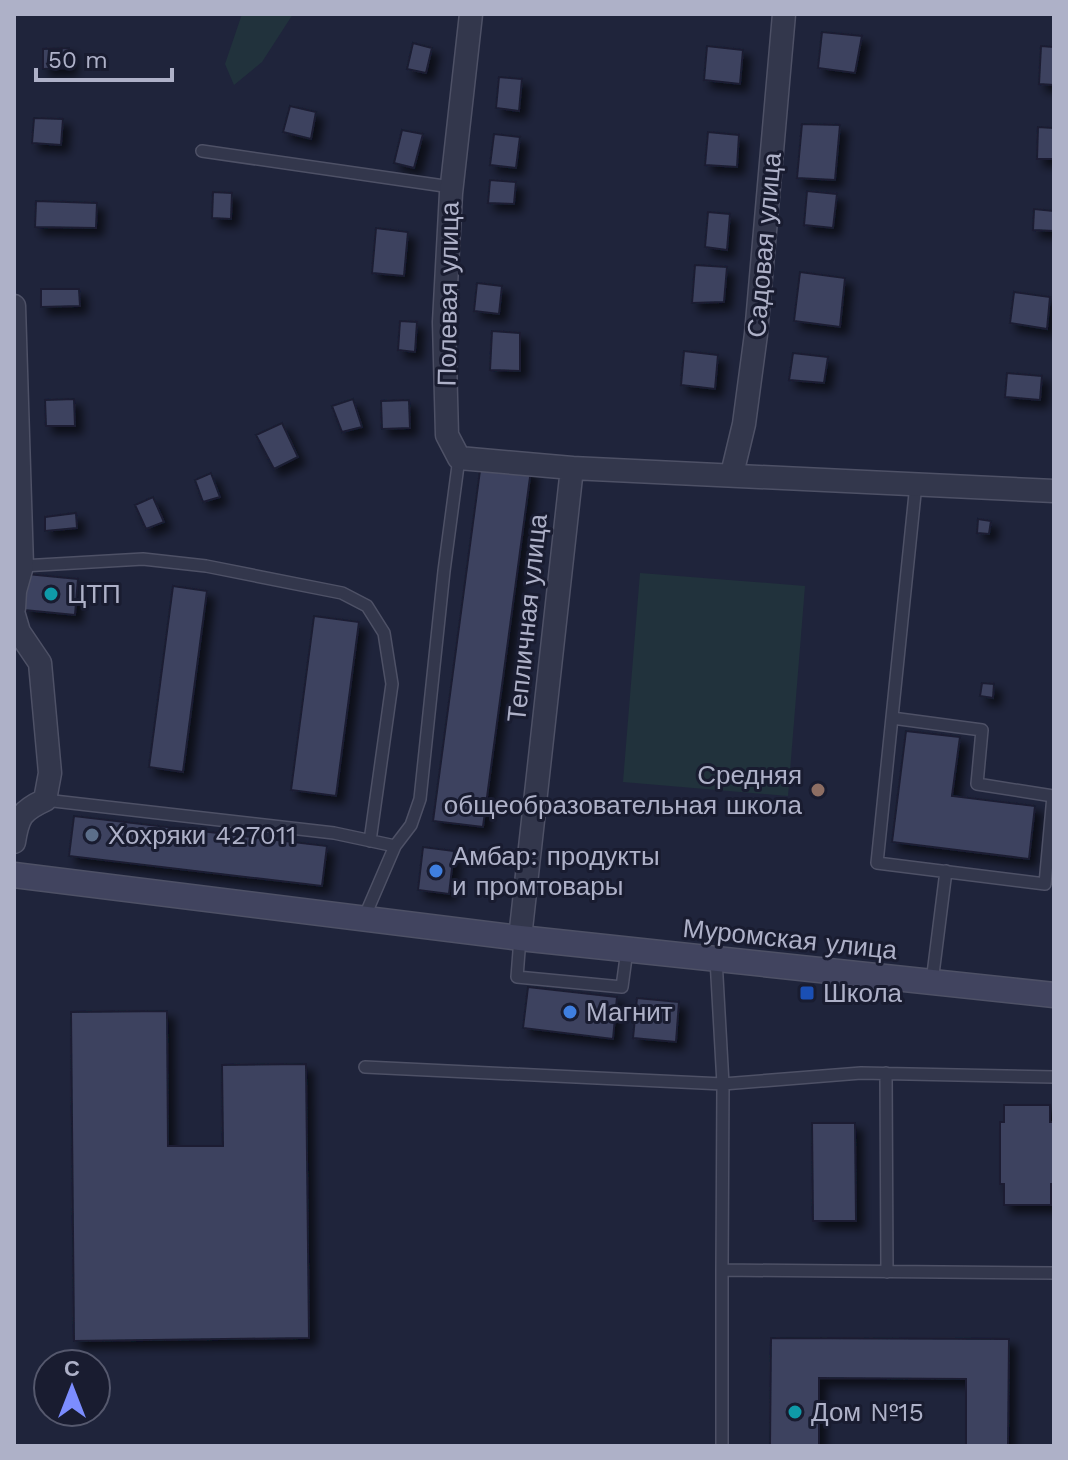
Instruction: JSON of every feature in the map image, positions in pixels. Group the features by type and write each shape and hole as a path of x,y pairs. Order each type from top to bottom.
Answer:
{"street":[{"name":"Полевая улица","path":"459,458 447,435 444,322 451,187 471,14"},
{"name":"Садовая улица","path":"732,474 744,424 756,334 784,14"},
{"path":"14,306 22,566 14,608"},
{"path":"459,458 572,468 1054,491"},
{"name":"Тепличная улица","path":"520,938 572,468"},
{"path":"14,615 19,632 40,663 50,773 45,800 18,818 14,842"},
{"path":"14,875 520,938"},
{"name":"Муромская улица","path":"520,938 1054,995"}],"lane":[{"path":"202,151 451,187"},
{"path":"363,920 395,846 411,825 420,799 459,458"},
{"path":"892,718 982,730 977,784 1053,796 1045,884 877,863 916,484"},
{"path":"22,566 143,559 206,566 342,593 367,606 384,633 392,684 370,841"},
{"path":"45,800 320,831 395,846"},
{"path":"932,982 946,871"},
{"path":"520,938 517,977 622,987 627,950"},
{"path":"716,959 723,1084 722,1446"},
{"path":"365,1067 723,1084 886,1073 1054,1077"},
{"path":"886,1073 887,1272"},
{"path":"722,1270 1054,1273"}],"shaded area":[{"path":"242,14 293,14 262,62 234,85 225,64"},
{"path":"640,573 805,586 788,796 623,782"}],"building":[{"path":"822,32 862,36 855,73 818,68"},
{"path":"413,43 432,48 426,73 407,69"},
{"path":"707,46 743,50 740,84 704,80"},
{"path":"1041,46 1054,47 1054,85 1039,84"},
{"path":"69,48 70,68 43,69 43,49"},
{"path":"499,77 522,79 519,111 496,108"},
{"path":"290,106 316,112 311,139 283,132"},
{"path":"34,118 63,119 61,145 32,143"},
{"path":"802,124 840,125 835,180 797,178"},
{"path":"1038,127 1054,128 1054,159 1037,159"},
{"path":"402,130 423,134 414,168 394,163"},
{"path":"708,132 739,135 737,167 705,165"},
{"path":"494,134 520,137 516,168 490,165"},
{"path":"490,180 516,182 514,204 488,203"},
{"path":"807,191 837,194 833,228 804,225"},
{"path":"213,192 232,193 231,219 212,218"},
{"path":"36,201 97,203 96,228 35,227"},
{"path":"1034,209 1054,211 1054,231 1033,230"},
{"path":"708,212 730,214 727,250 705,247"},
{"path":"376,228 408,232 404,276 372,273"},
{"path":"695,265 727,267 724,302 692,303"},
{"path":"800,272 845,278 840,327 794,321"},
{"path":"477,283 502,286 499,314 474,311"},
{"path":"41,289 79,289 80,306 41,307"},
{"path":"1014,292 1050,297 1047,329 1010,323"},
{"path":"400,321 417,322 415,352 398,350"},
{"path":"492,331 520,333 520,371 490,370"},
{"path":"684,351 718,355 715,389 681,385"},
{"path":"793,353 828,357 824,383 789,380"},
{"path":"1007,373 1042,376 1040,400 1005,397"},
{"path":"74,399 75,426 46,426 45,400"},
{"path":"353,399 362,427 342,432 332,406"},
{"path":"409,400 410,428 382,429 381,401"},
{"path":"282,423 298,457 274,469 256,435"},
{"path":"481,463 531,470 483,827 433,821"},
{"path":"211,473 220,497 203,502 195,480"},
{"path":"153,497 164,522 146,529 135,505"},
{"path":"76,513 77,528 45,531 45,517"},
{"path":"978,519 991,521 989,534 977,533"},
{"name":"ЦТП","path":"27,574 78,579 75,615 24,610"},
{"path":"173,586 207,591 183,772 149,767"},
{"path":"314,616 359,622 336,796 291,790"},
{"path":"982,683 994,684 993,698 980,696"},
{"path":"906,731 960,737 952,796 1035,806 1029,859 892,842"},
{"path":"74,816 327,846 322,886 69,856"},
{"name":"Амбар: продукты и промтовары","path":"423,847 454,851 449,894 418,890"},
{"name":"Магнит","path":"528,987 617,997 613,1039 523,1028"},
{"path":"637,998 679,1002 676,1042 633,1038"},
{"path":"167,1011 168,1146 223,1146 222,1065 306,1064 309,1338 74,1341 71,1012"},
{"path":"1004,1105 1050,1105 1050,1122 1054,1122 1051,1205 1004,1205 1004,1184 1000,1184 1000,1122 1004,1122"},
{"path":"812,1123 855,1123 856,1221 813,1221"},
{"name":"Дом №15","path":"771,1338 1009,1339 1008,1446 966,1446 966,1379 819,1378 819,1446 770,1446"}],"place":[{"name":"ЦТП","path":"51,594"},
{"name":"Средняя общеобразовательная школа","path":"818,790"},
{"name":"Хохряки 427011","path":"92,835"},
{"name":"Амбар: продукты и промтовары","path":"436,871"},
{"name":"Школа","path":"807,993"},
{"name":"Магнит","path":"570,1012"},
{"name":"Дом №15","path":"795,1412"}]}
